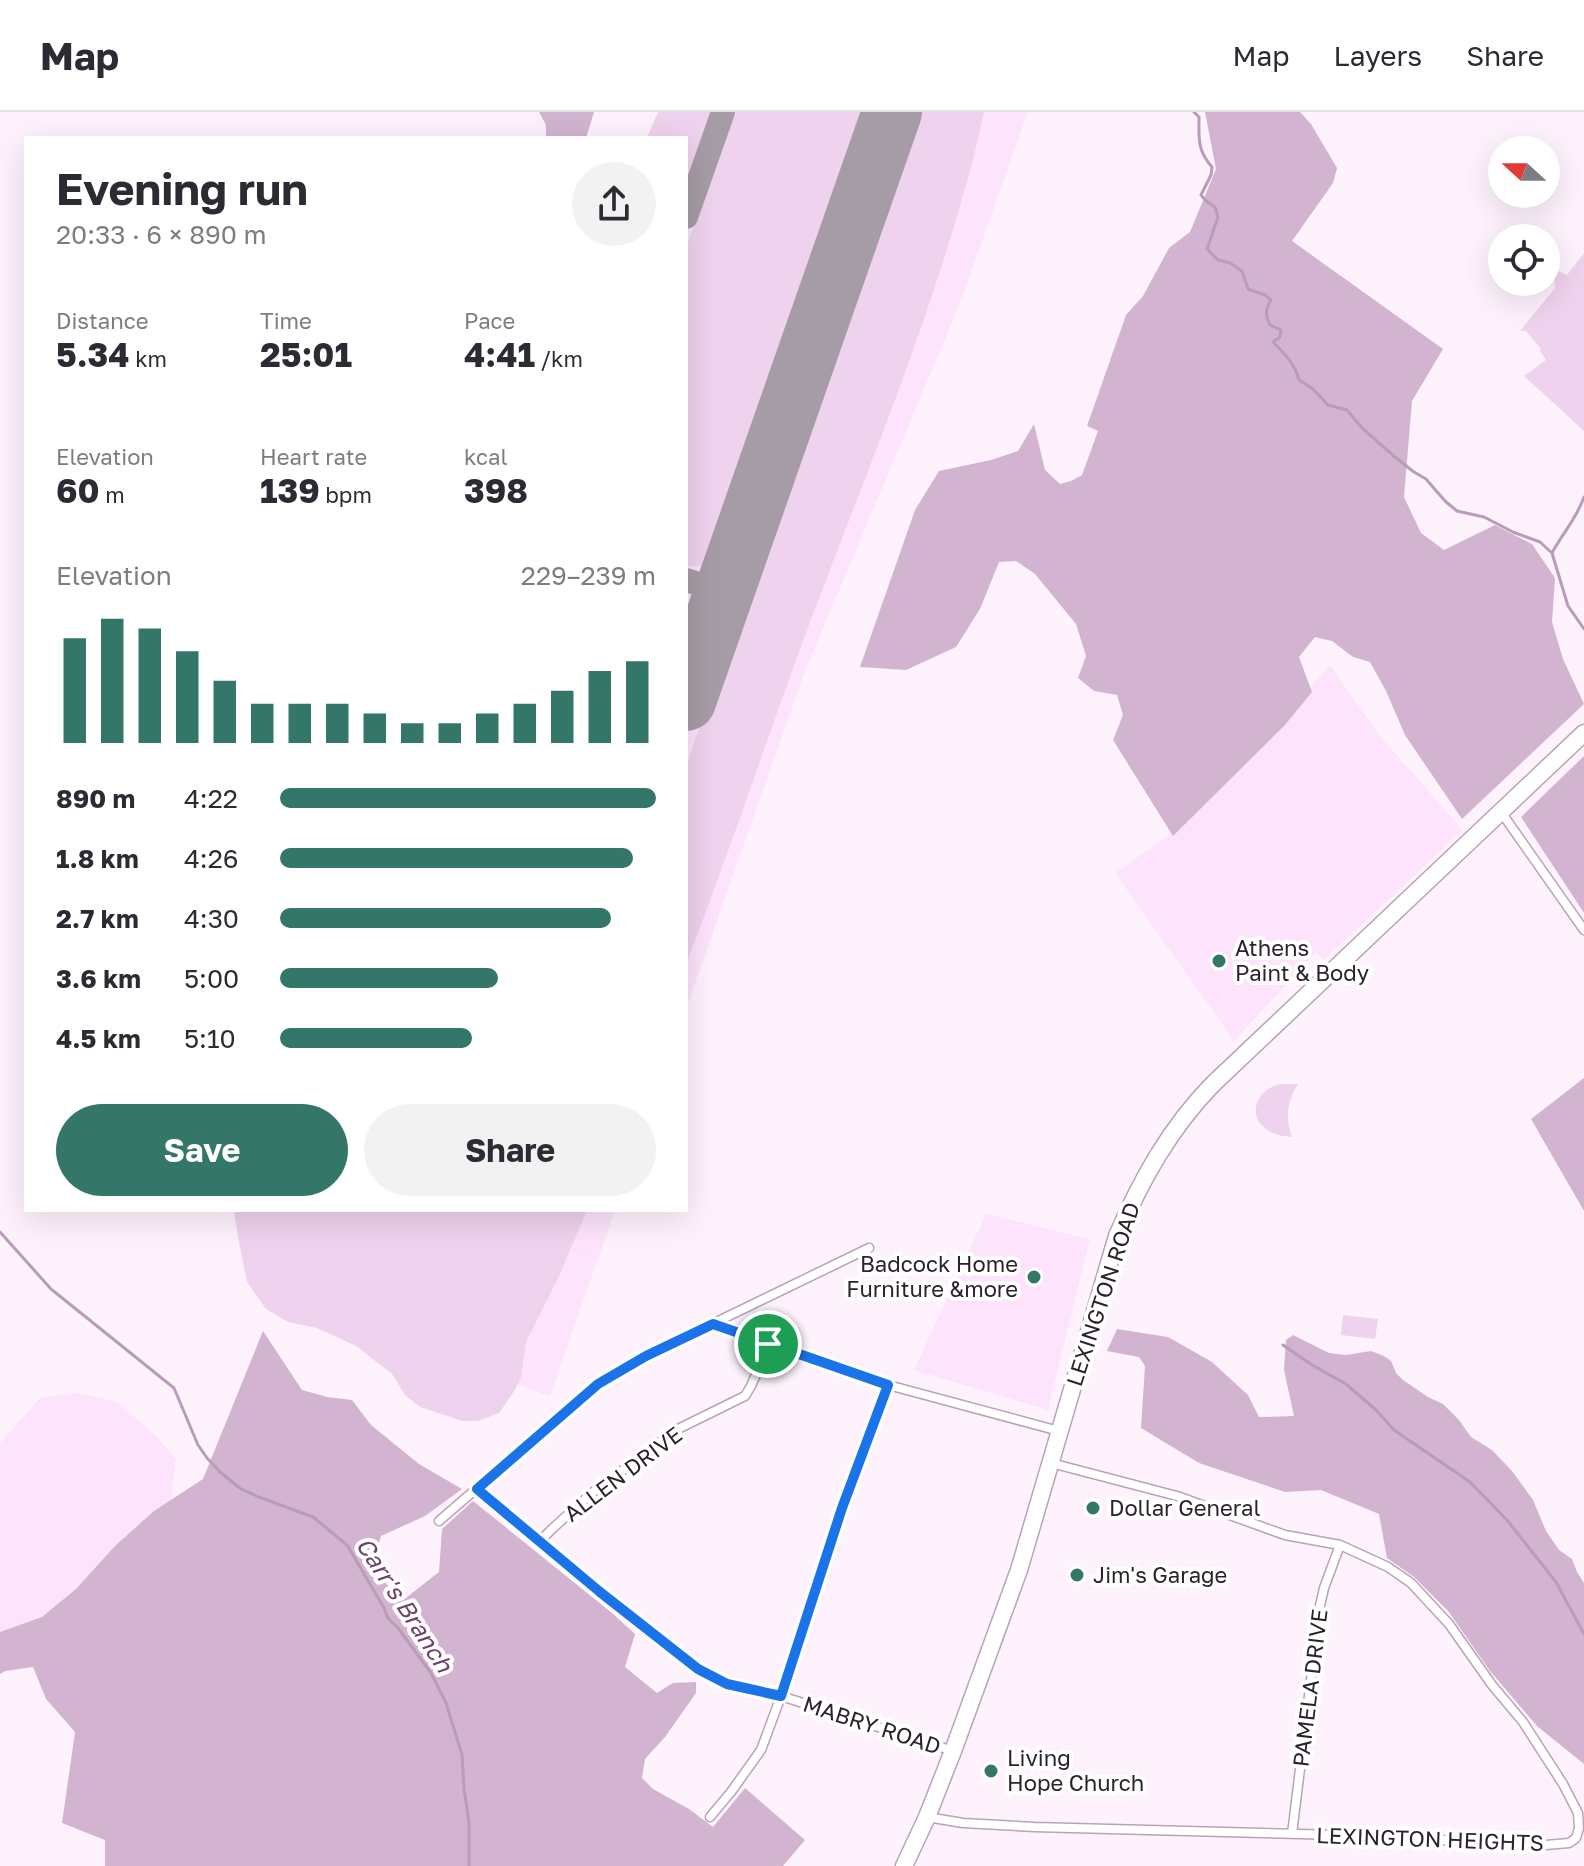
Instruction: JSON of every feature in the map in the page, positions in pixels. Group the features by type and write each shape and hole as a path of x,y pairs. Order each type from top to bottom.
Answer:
{"highway":[{"name":"LEXINGTON ROAD","path":"904,1866 953,1751 1019,1570 1117,1236 1146,1174 1176,1127 1202,1096 1584,733"}],"street":[{"path":"1501,811 1584,930"},
{"path":"439,1521 598,1384 646,1356 869,1248"},
{"path":"713,1324 888,1385 1060,1431"},
{"name":"ALLEN DRIVE","path":"540,1541 592,1493 678,1429 745,1396 768,1344"},
{"path":"710,1817 759,1755 842,1508 888,1385"},
{"name":"LEXINGTON HEIGHTS","path":"927,1817 963,1823 1037,1827 1546,1845 1569,1843 1576,1838 1578,1813 1544,1752 1449,1624 1411,1583 1388,1567 1340,1545 1285,1535 1177,1496 1051,1463"},
{"name":"MABRY ROAD","path":"477,1489 698,1669 727,1684 781,1696 953,1751"},
{"name":"PAMELA DRIVE","path":"1292,1834 1320,1606 1340,1545"}],"shaded area":[{"path":"539,112 594,112 587,136 546,136 546,125"},
{"path":"658,112 711,112 688,178 688,136 648,136"},
{"path":"695,112 1028,112 959,306 805,671 688,1003 688,136"},
{"path":"734,112 871,112 710,567 688,566 688,242"},
{"path":"915,112 984,112 949,243 912,353 688,959 688,760"},
{"path":"1205,112 1300,112 1311,124 1337,168 1333,183 1292,241 1443,349 1412,401 1404,497 1421,533 1444,550 1495,525 1532,544 1555,578 1552,622 1563,659 1584,704 1462,819 1405,735 1370,662 1353,657 1332,641 1315,637 1299,657 1312,692 1285,725 1173,836 1113,740 1123,715 1117,695 1094,691 1078,678 1086,656 1076,624 1035,574 1016,561 999,562 980,609 956,647 906,670 860,667 915,510 939,471 1018,451 1034,424 1045,470 1060,484 1082,475 1098,431 1087,426 1126,315 1143,296 1169,248 1190,232 1216,169"},
{"path":"1584,253 1584,431 1524,376 1546,360 1526,331 1520,331 1548,296 1560,296 1560,272 1567,275"},
{"path":"1330,665 1379,735 1463,830 1324,960 1316,952 1234,1041 1115,873 1185,824"},
{"path":"1584,756 1584,913 1521,817"},
{"path":"1584,1078 1584,1211 1531,1119"},
{"path":"1279,1084 1298,1084 1288,1110 1292,1137 1269,1131 1257,1116 1260,1097"},
{"path":"234,1212 586,1212 526,1342 521,1377 513,1393 499,1413 478,1421 462,1421 420,1407 405,1395 392,1374 356,1346 317,1328 288,1322 266,1309 247,1282"},
{"path":"397,1212 614,1212 550,1396 354,1330"},
{"path":"986,1214 1090,1239 1048,1410 914,1370"},
{"path":"1343,1315 1378,1319 1375,1339 1341,1335"},
{"path":"1117,1329 1168,1337 1212,1362 1248,1395 1259,1417 1294,1416 1284,1370 1286,1340 1293,1335 1329,1353 1346,1355 1371,1351 1384,1356 1403,1380 1443,1404 1471,1437 1492,1450 1512,1471 1533,1500 1546,1531 1559,1550 1572,1559 1584,1583 1584,1764 1537,1726 1490,1671 1448,1611 1414,1577 1387,1558 1379,1514 1321,1490 1285,1492 1199,1463 1141,1428 1145,1366 1139,1357 1107,1351"},
{"path":"263,1331 302,1390 352,1400 371,1425 419,1464 462,1489 425,1516 381,1536 372,1568 402,1601 439,1572 442,1529 473,1501 635,1634 625,1667 657,1693 673,1683 696,1682 696,1693 645,1759 642,1778 653,1789 713,1827 745,1788 805,1840 783,1866 105,1866 105,1840 62,1823 75,1732 46,1699 33,1667 0,1674 0,1632 42,1617 76,1589 115,1546 154,1511 203,1479"},
{"path":"78,1393 117,1402 154,1434 176,1459 170,1504 47,1620 0,1643 0,1443 41,1397"}],"waterway":[{"path":"1194,112 1199,117 1201,149 1212,167 1201,195 1215,207 1218,217 1207,249 1218,260 1242,271 1248,289 1271,300 1267,318 1270,325 1281,330 1280,337 1273,342 1292,364 1299,380 1328,405 1347,410 1362,428 1426,479 1457,511 1484,517 1540,542 1552,553"},
{"path":"1584,497 1552,553 1568,606 1584,629"},
{"name":"Carr's Branch","path":"0,1232 51,1289 174,1388 198,1445 220,1472 241,1489 313,1517 347,1545 388,1618 431,1673 446,1703 462,1755 469,1822 469,1866"},
{"path":"1283,1345 1346,1384 1394,1430 1470,1482 1507,1520 1556,1582 1584,1634"}],"taxiway":[{"path":"688,211 723,112"},
{"path":"688,581 724,592"}],"runway":[{"path":"688,695 892,112"}],"place":[{"name":"Athens Paint & Body","path":"1219,961"},
{"name":"Badcock Home Furniture &more","path":"1034,1277"},
{"name":"Dollar General","path":"1093,1508"},
{"name":"Jim's Garage","path":"1077,1575"},
{"name":"Living Hope Church","path":"991,1771"}],"route":[{"path":"713,1324 768,1344 888,1385 842,1508 781,1696 727,1684 698,1669 477,1489 598,1384 646,1356 713,1324"}]}
